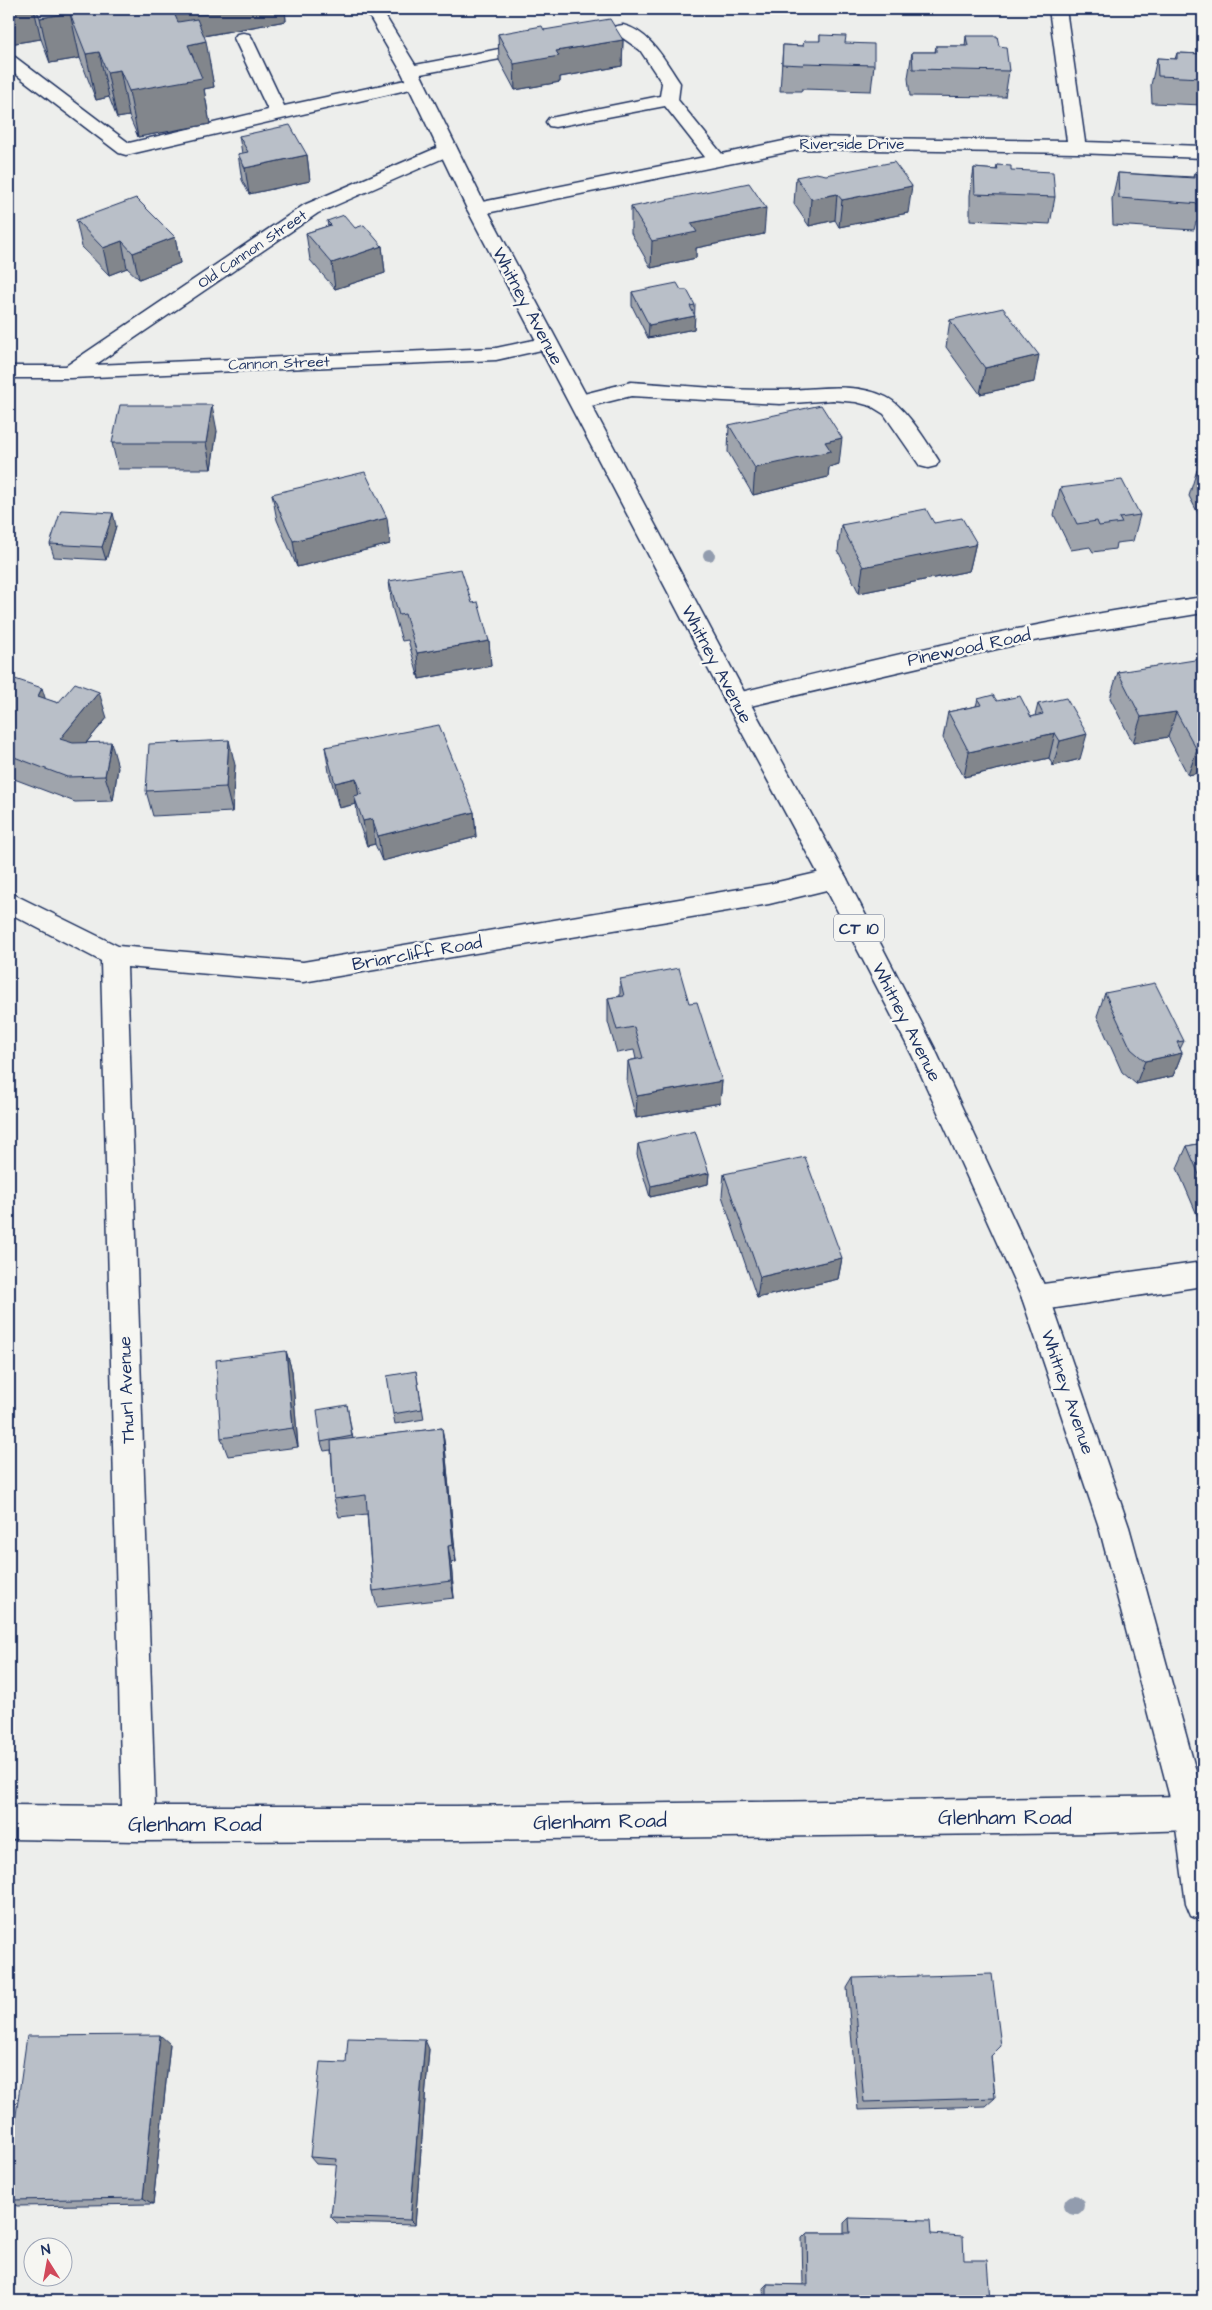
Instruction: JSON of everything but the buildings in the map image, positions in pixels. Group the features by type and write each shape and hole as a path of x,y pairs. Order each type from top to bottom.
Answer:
{"street":[{"name":"Whitney Avenue","path":"373,9 412,77 477,209 737,701 834,879 925,1055 1036,1298 1114,1527 1191,1813 1203,1904"},
{"path":"1057,9 1077,147"},
{"path":"9,61 126,149 278,113 412,77 560,42 623,30 646,46 671,83 669,100 717,160"},
{"path":"243,38 278,113"},
{"path":"555,122 669,100"},
{"name":"Riverside Drive","path":"477,209 802,143 1077,147 1203,152"},
{"name":"Old Cannon Street","path":"70,372 311,209 448,149"},
{"name":"Cannon Street","path":"9,372 70,372 496,354 548,343"},
{"path":"579,402 631,389 780,397 833,393 856,396 878,401 891,409 928,461"},
{"name":"Pinewood Road","path":"737,701 962,646 1146,612 1203,605"},
{"name":"Briarcliff Road","path":"9,902 114,956 303,972 768,894 834,879"},
{"name":"Thurl Avenue","path":"114,956 139,1824"},
{"path":"1036,1298 1203,1274"},
{"name":"Glenham Road","path":"9,1822 139,1824 1085,1816 1191,1813"}]}
